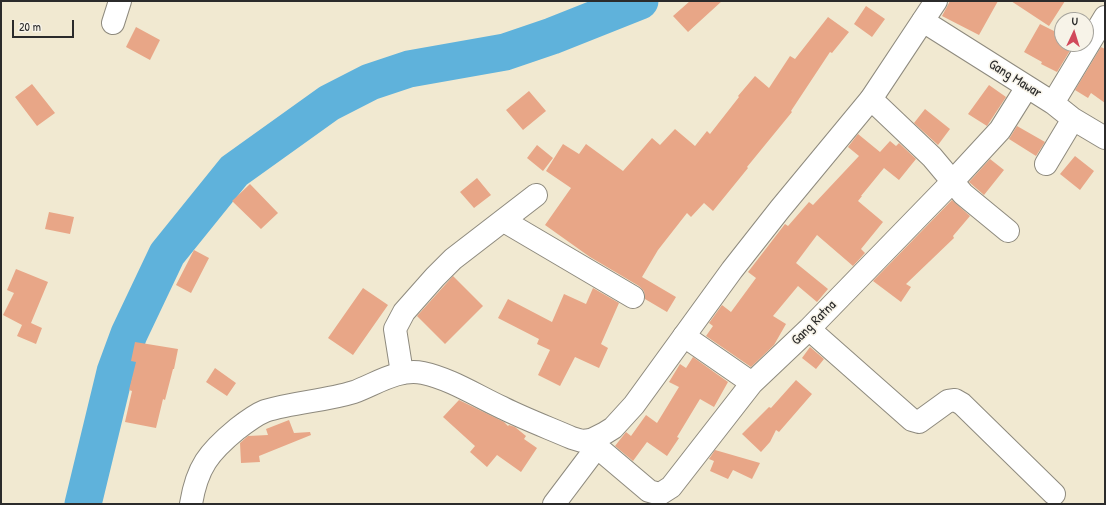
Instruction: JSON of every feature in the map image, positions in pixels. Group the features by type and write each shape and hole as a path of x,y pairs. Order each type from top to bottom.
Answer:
{"street":[{"path":"113,23 120,1"},
{"path":"554,504 594,444 625,416 732,270 780,209 871,99 936,1"},
{"path":"1053,103 1105,17"},
{"name":"Gang Mawar","path":"924,21 1105,138"},
{"name":"Gang Ratna","path":"594,444 649,491 660,494 671,487 752,383 809,329 952,182 1000,130 1027,87"},
{"path":"871,99 932,158 963,194 1008,231"},
{"path":"1046,164 1073,118"},
{"path":"402,373 394,329 404,312 453,259 536,195"},
{"path":"504,221 633,297"},
{"path":"809,329 912,420 919,422 948,401 955,400 962,404 1054,494"},
{"path":"684,336 752,383"},
{"path":"191,504 196,483 207,459 213,450 250,419 263,412 277,408 353,392 402,373 423,373 442,379 503,409 572,438 594,444"}],"building":[{"path":"690,1 722,1 688,32 673,16"},
{"path":"950,1 998,1 979,35 942,16"},
{"path":"1011,1 1065,1 1058,12 1054,12 1054,18 1049,26"},
{"path":"866,6 885,19 872,37 854,24"},
{"path":"828,17 849,32 832,53 830,52 791,111 792,112 713,211 704,203 691,217 687,213 658,250 642,277 676,297 667,312 645,299 644,291 639,286 590,257 545,225 571,188 546,171 563,144 579,154 586,144 623,171 652,138 660,145 675,129 695,146 707,131 710,134 755,76 769,88 790,56 795,59"},
{"path":"1040,24 1054,31 1054,52 1069,52 1057,72 1041,64 1042,62 1024,52"},
{"path":"136,27 160,40 150,60 126,47"},
{"path":"1101,47 1105,49 1105,103 1091,93 1088,98 1075,90"},
{"path":"32,84 55,113 37,126 15,97"},
{"path":"989,85 1006,97 987,126 968,114"},
{"path":"529,91 546,111 523,130 506,110"},
{"path":"925,109 950,129 938,145 914,123"},
{"path":"1017,126 1045,142 1036,156 1009,139"},
{"path":"858,134 880,152 890,141 896,146 899,143 916,159 899,180 884,168 858,201 883,222 861,249 865,253 853,266 817,235 796,263 828,289 817,302 798,286 773,316 786,324 774,345 751,367 706,336 713,326 709,323 722,305 731,312 756,278 748,272 785,224 788,226 809,202 813,205 859,156 848,147"},
{"path":"537,145 553,158 543,171 527,158"},
{"path":"1075,156 1094,171 1080,190 1060,174"},
{"path":"990,159 1004,170 984,195 969,182"},
{"path":"477,178 491,195 474,208 460,192"},
{"path":"250,184 278,213 261,229 232,201"},
{"path":"952,200 970,216 953,236 954,238 906,284 911,287 901,302 873,281"},
{"path":"49,212 74,217 70,234 45,229"},
{"path":"194,250 209,258 191,293 176,285"},
{"path":"16,269 48,282 31,323 42,328 36,344 17,336 22,325 3,315 14,293 7,290"},
{"path":"453,276 483,306 445,344 417,316"},
{"path":"363,288 388,305 353,355 328,338"},
{"path":"593,288 619,303 601,344 608,348 599,368 575,357 560,386 538,375 550,350 537,344 539,339 498,318 508,299 552,322 564,294 586,304"},
{"path":"135,342 178,349 174,369 165,400 163,399 156,428 125,422 132,391 129,390 136,362 131,361"},
{"path":"810,347 824,359 816,369 802,358"},
{"path":"693,357 728,382 714,407 700,399 677,437 679,438 667,456 647,442 633,461 615,446 626,432 631,436 646,415 657,423 679,387 669,382 680,364 686,368"},
{"path":"215,368 236,383 227,396 206,382"},
{"path":"796,380 812,394 779,432 776,430 770,442 761,452 742,434 769,407 771,408"},
{"path":"459,400 504,422 508,426 515,427 526,436 524,439 537,448 521,472 497,455 487,467 470,452 475,446 443,417"},
{"path":"289,420 294,433 310,432 311,435 259,456 260,462 241,463 240,443 248,436 268,435 266,429"},
{"path":"715,450 760,463 752,479 733,470 728,479 710,471 714,461 709,459"}],"waterway":[{"path":"83,504 115,372 129,334 167,254 234,171 329,103 370,82 409,69 505,52 552,36 640,1"}]}
